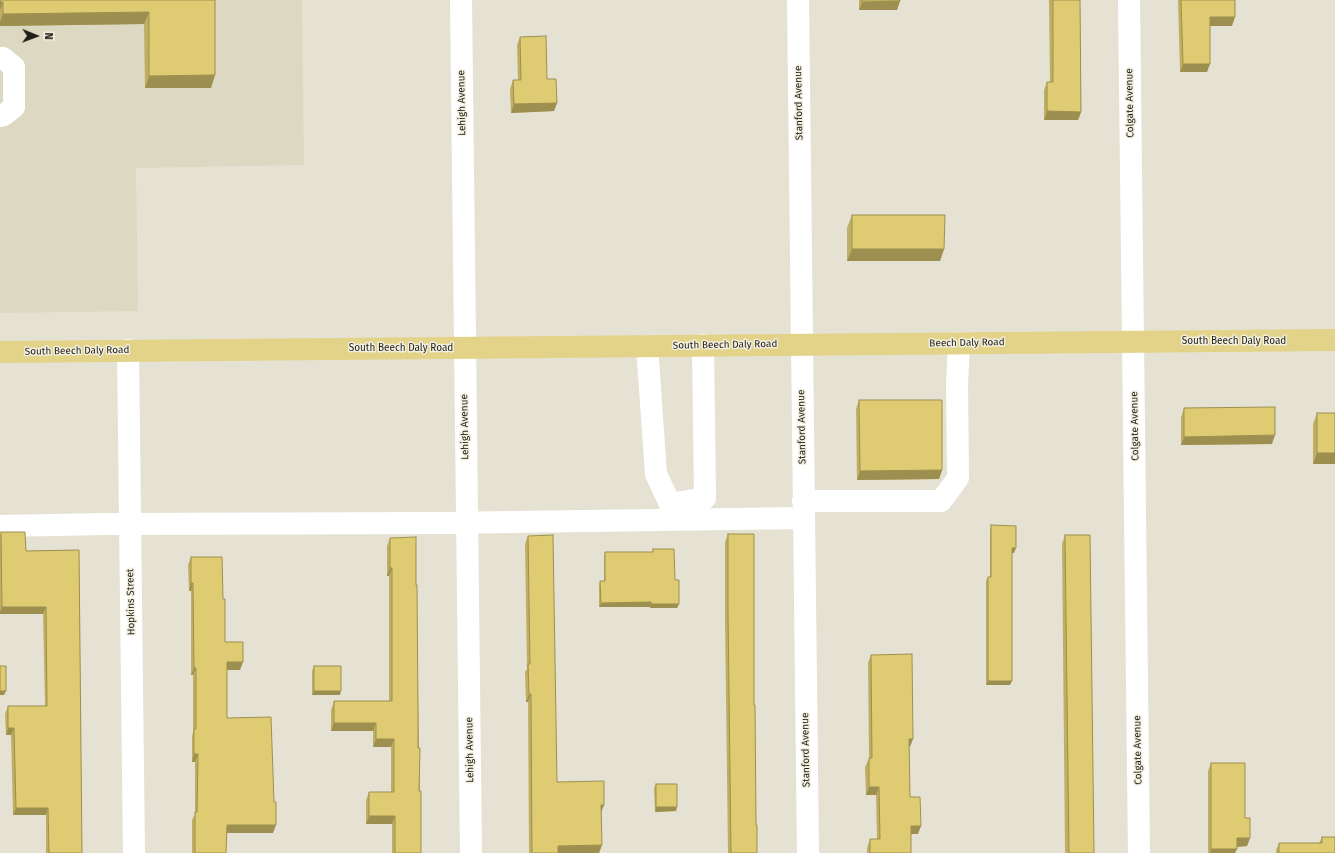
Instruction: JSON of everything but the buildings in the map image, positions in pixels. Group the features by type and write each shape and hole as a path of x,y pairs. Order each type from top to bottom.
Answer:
{"main road":[{"name":"South Beech Daly Road","path":"1132,342 1335,340"},
{"name":"Beech Daly Road","path":"801,345 1132,342"},
{"name":"South Beech Daly Road","path":"0,352 801,345"}],"street":[{"name":"Lehigh Avenue","path":"461,0 471,853"},
{"name":"Stanford Avenue","path":"798,0 808,853"},
{"name":"Colgate Avenue","path":"1129,0 1139,853"},
{"path":"0,58 4,58 14,68 14,107 4,115 0,116"},
{"path":"0,526 467,522 803,509 941,501 958,478 957,384 959,343"},
{"path":"647,346 656,474 670,504 705,498 703,345"},
{"name":"Hopkins Street","path":"128,350 134,853"}],"shaded area":[{"path":"0,0 302,0 304,165 136,168 138,311 0,313"}]}
